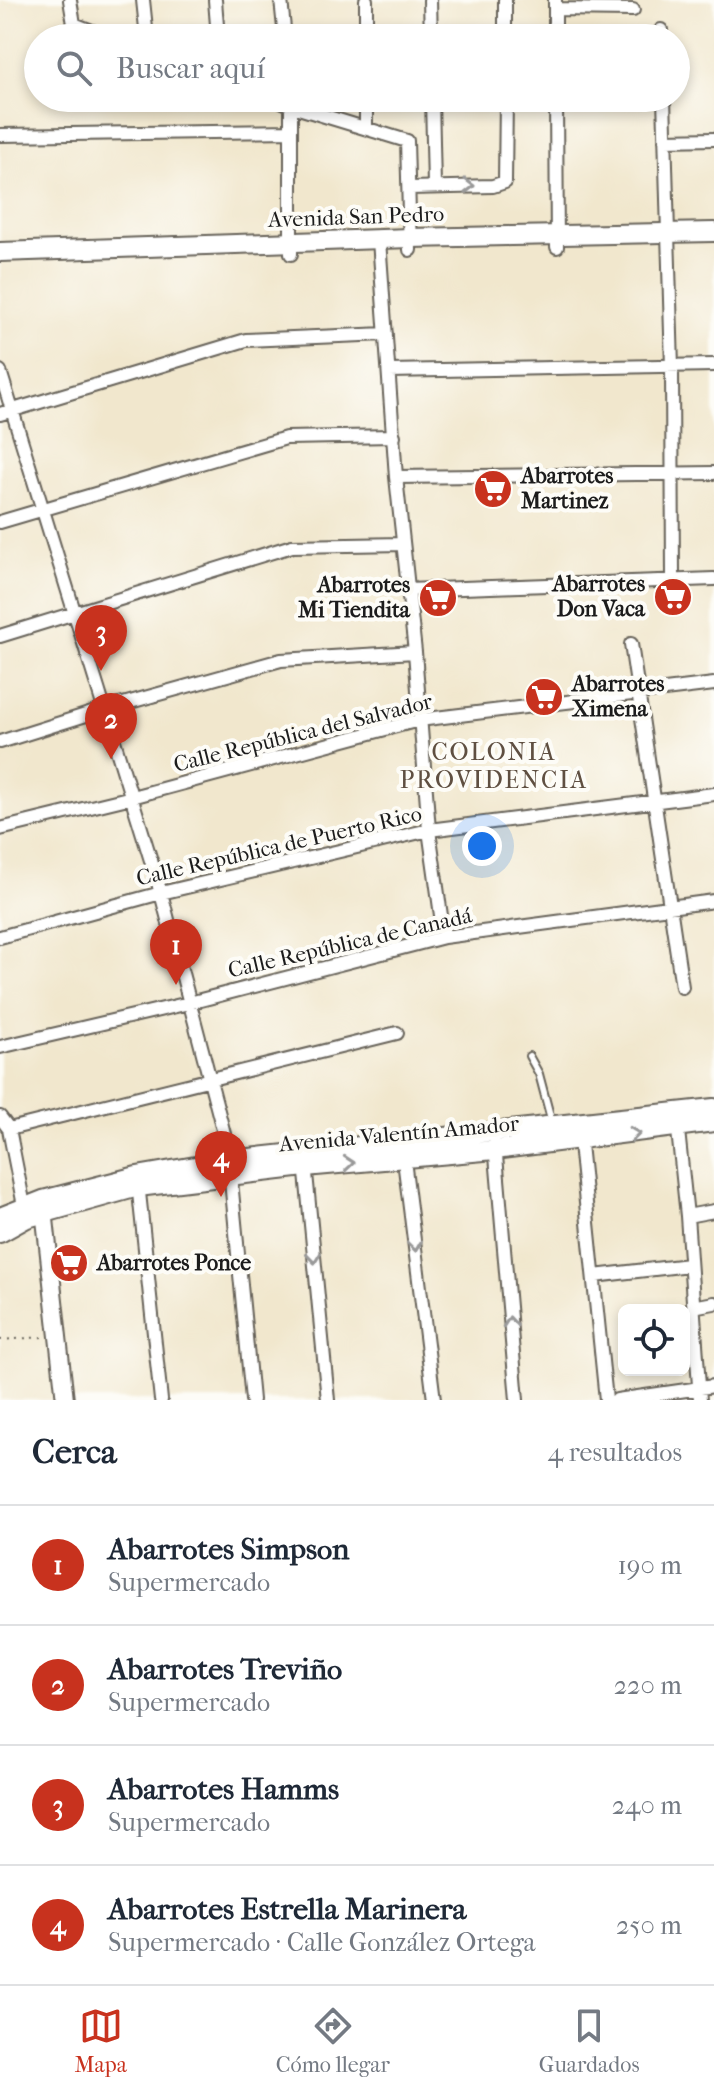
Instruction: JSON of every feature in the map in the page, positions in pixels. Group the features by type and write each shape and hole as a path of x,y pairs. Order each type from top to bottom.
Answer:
{"main road":[{"name":"Avenida San Pedro","path":"0,261 380,245 669,238 714,232"},
{"name":"Avenida San Pedro","path":"669,238 714,242"},
{"name":"Avenida San Pedro","path":"0,252 291,249"},
{"name":"Avenida Valentín Amador","path":"677,1121 714,1108"},
{"name":"Avenida Valentín Amador","path":"0,1217 138,1182 230,1168 677,1121 714,1122"},
{"name":"Avenida Valentín Amador","path":"495,1141 553,1126 579,1132"},
{"name":"Avenida Valentín Amador","path":"0,1233 35,1209"}],"street":[{"path":"70,0 74,24"},
{"path":"143,0 146,24"},
{"path":"215,0 217,24"},
{"path":"281,0 284,24"},
{"path":"366,0 366,24"},
{"path":"430,0 431,24"},
{"path":"505,0 505,24"},
{"path":"555,4 633,10"},
{"path":"291,249 292,112"},
{"path":"322,112 407,141 433,140"},
{"path":"366,112 366,127"},
{"path":"432,112 434,186"},
{"path":"410,188 493,186 505,182 506,112"},
{"path":"556,112 557,242"},
{"path":"664,112 674,474 673,579"},
{"path":"0,135 291,131"},
{"path":"665,140 714,139"},
{"path":"407,141 410,244"},
{"path":"380,245 406,590 415,652 429,830 444,937"},
{"path":"0,414 246,340 386,334"},
{"path":"389,371 714,365"},
{"path":"0,371 161,893 209,1079 230,1168 252,1400"},
{"path":"0,522 286,438 394,436"},
{"path":"396,477 714,473"},
{"path":"0,636 292,546 403,544"},
{"path":"406,590 714,579"},
{"path":"631,644 682,987"},
{"path":"0,742 281,660 415,652"},
{"name":"Calle República del Salvador","path":"0,829 419,720 714,684"},
{"name":"Calle República de Puerto Rico","path":"0,937 161,893 429,830 714,794"},
{"name":"Calle República de Canadá","path":"0,1047 189,1003 444,937 714,901"},
{"path":"9,1129 397,1033"},
{"path":"0,1117 9,1129 35,1209 58,1336 65,1400"},
{"path":"677,1121 700,1394"},
{"path":"579,1132 606,1400"},
{"path":"495,1141 517,1400"},
{"path":"403,1150 434,1400"},
{"path":"304,1159 328,1400"},
{"path":"138,1182 161,1400"},
{"path":"687,1216 714,1211"},
{"path":"594,1276 689,1265"},
{"path":"693,1307 714,1303"},
{"path":"617,1400 700,1394 714,1386"}],"lane":[{"path":"529,1056 539,1074 553,1126"}],"path":[{"path":"0,1340 58,1336"}],"place":[{"name":"Abarrotes Martinez","path":"493,489"},
{"name":"Abarrotes Don Vaca","path":"673,597"},
{"name":"Abarrotes Mi Tiendita","path":"438,598"},
{"name":"Abarrotes Hamms","path":"101,671"},
{"name":"Abarrotes Ximena","path":"544,697"},
{"name":"Abarrotes Treviño","path":"111,759"},
{"name":"Abarrotes Simpson","path":"176,985"},
{"name":"Abarrotes Estrella Marinera","path":"221,1197"},
{"name":"Abarrotes Ponce","path":"69,1263"}],"district":[{"name":"COLONIA PROVIDENCIA","path":"494,766"}]}
